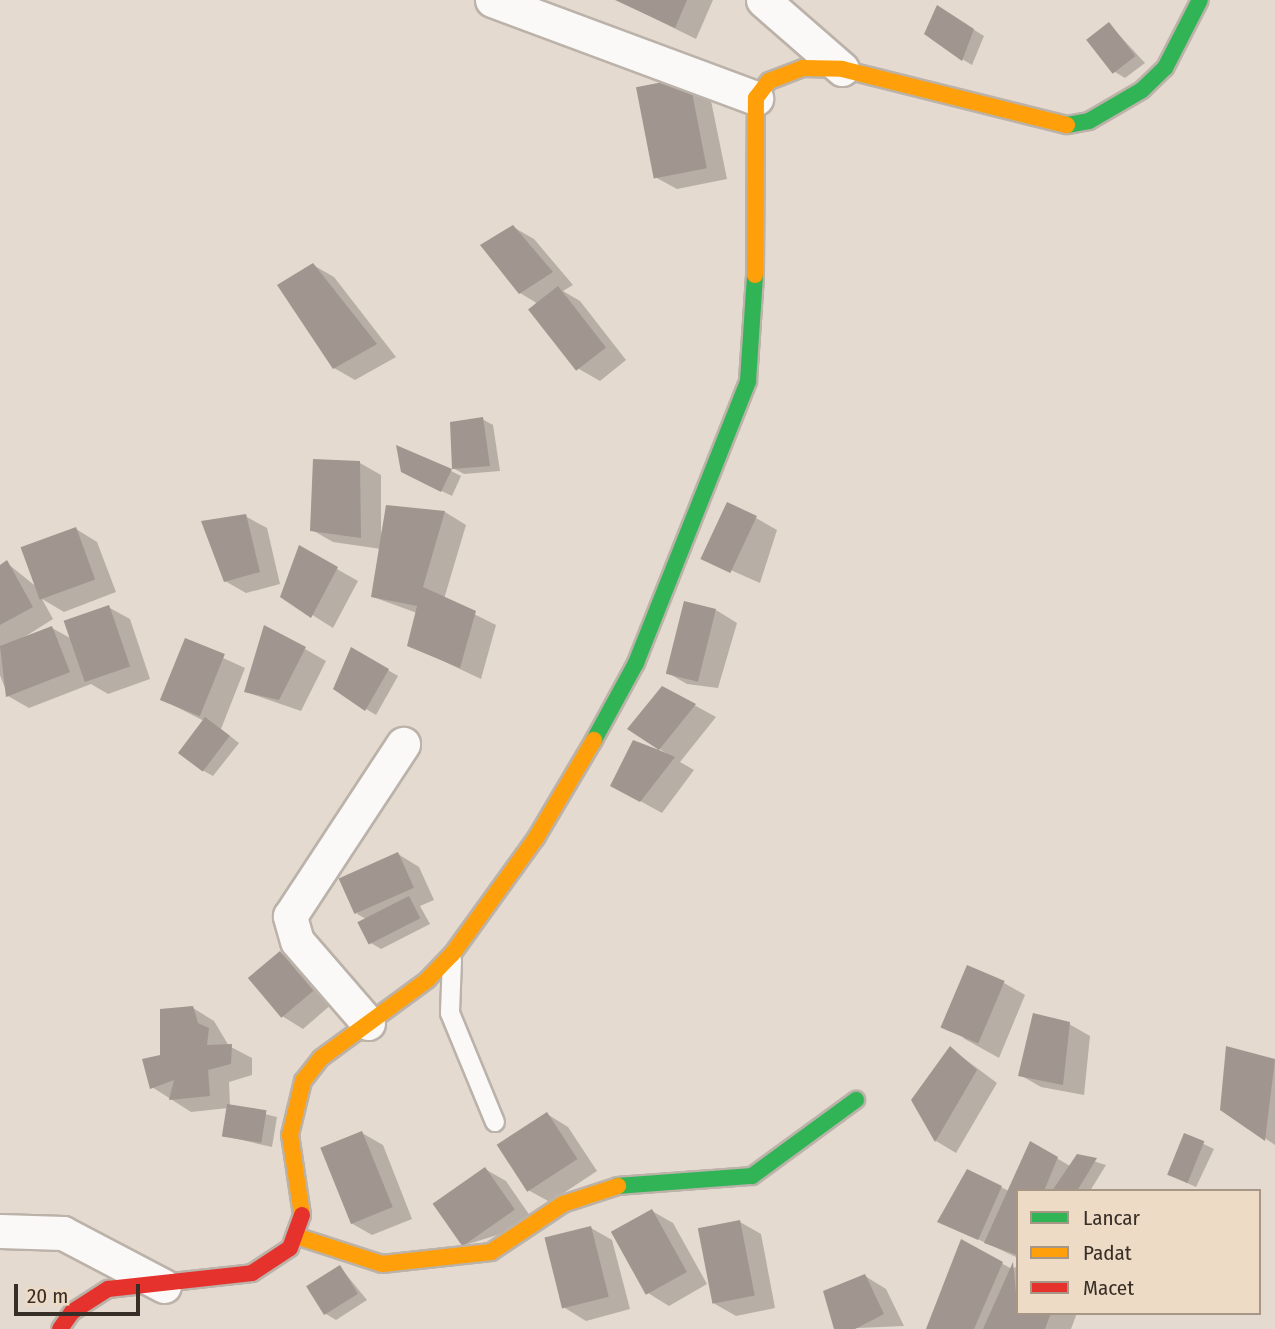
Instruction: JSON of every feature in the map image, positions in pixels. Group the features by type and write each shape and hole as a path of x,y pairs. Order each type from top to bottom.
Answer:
{"street":[{"path":"492,0 756,97"},
{"path":"763,0 842,69"},
{"path":"756,97 788,71 842,69 1064,126 1089,121 1165,68 1200,0"},
{"path":"60,1329 72,1312 99,1293 252,1273 299,1237 302,1200 292,1106 321,1058 453,953 536,838 636,663 748,381 755,336 756,97"},
{"path":"368,1023 298,941 290,916 403,744"},
{"path":"299,1237 382,1264 491,1252 563,1204 601,1189 752,1176 856,1100"},
{"path":"0,1231 63,1233 164,1286"}],"lane":[{"path":"453,953 448,1002 495,1122"}],"building":[{"path":"615,0 687,0 675,28"},
{"path":"937,5 974,29 962,61 924,34"},
{"path":"1109,22 1135,56 1113,74 1086,40"},
{"path":"689,77 707,168 654,179 636,87"},
{"path":"513,225 553,272 519,294 480,245"},
{"path":"313,263 377,344 333,369 277,285"},
{"path":"558,286 606,347 576,371 528,309"},
{"path":"483,417 490,466 452,469 450,422"},
{"path":"396,445 452,469 441,492 401,472"},
{"path":"313,459 360,461 361,538 310,531"},
{"path":"727,502 757,516 730,573 700,559"},
{"path":"386,505 445,511 423,587 476,611 460,668 407,646 417,606 371,597"},
{"path":"246,514 260,572 224,582 201,521"},
{"path":"76,527 95,580 40,600 21,547"},
{"path":"299,545 338,567 311,618 280,597"},
{"path":"7,560 33,607 0,625 0,565"},
{"path":"684,601 716,609 698,682 666,674"},
{"path":"109,605 130,666 85,682 64,621"},
{"path":"264,625 306,647 279,700 244,692"},
{"path":"52,626 70,672 6,697 0,646"},
{"path":"185,638 225,654 200,716 160,700"},
{"path":"351,647 389,669 365,711 333,689"},
{"path":"662,686 696,704 659,750 627,729"},
{"path":"205,717 230,736 203,772 178,753"},
{"path":"633,740 675,757 640,802 610,786"},
{"path":"398,852 414,888 354,914 339,878"},
{"path":"409,896 420,918 369,945 357,922"},
{"path":"280,951 313,991 281,1018 248,978"},
{"path":"967,965 1005,981 978,1044 940,1028"},
{"path":"193,1006 198,1023 209,1028 207,1045 232,1044 231,1064 208,1070 210,1096 169,1100 174,1080 150,1089 142,1059 160,1055 160,1009"},
{"path":"1033,1013 1070,1022 1063,1085 1018,1076"},
{"path":"950,1046 977,1070 935,1142 911,1100"},
{"path":"1226,1046 1275,1059 1265,1141 1220,1110"},
{"path":"227,1104 267,1110 261,1143 222,1137"},
{"path":"547,1112 577,1159 527,1192 497,1145"},
{"path":"362,1131 393,1207 351,1224 320,1148"},
{"path":"1184,1133 1204,1141 1188,1183 1167,1175"},
{"path":"1030,1141 1058,1157 1045,1189 1016,1189 1016,1255 984,1243"},
{"path":"1077,1154 1097,1158 1078,1189 1053,1189"},
{"path":"485,1167 515,1210 462,1246 433,1204"},
{"path":"967,1169 1002,1186 978,1240 937,1222"},
{"path":"652,1209 687,1272 646,1295 611,1232"},
{"path":"740,1220 755,1296 712,1304 698,1228"},
{"path":"591,1226 609,1297 562,1308 544,1238"},
{"path":"961,1239 1003,1262 974,1329 926,1329"},
{"path":"1013,1262 1016,1315 1050,1315 1045,1329 983,1329"},
{"path":"340,1265 358,1294 324,1315 306,1286"},
{"path":"865,1274 884,1314 855,1329 834,1329 823,1291"}],"traffic: fast":[{"path":"1067,125 1089,121 1142,90 1165,68 1200,0"},
{"path":"594,740 636,663 748,381 755,275"},
{"path":"618,1186 752,1176 856,1100"}],"traffic: slow":[{"path":"755,275 756,98 769,81 803,68 842,69 1067,125"},
{"path":"302,1215 290,1135 303,1081 321,1058 427,980 453,953 536,838 594,740"},
{"path":"299,1237 382,1264 491,1252 563,1204 618,1186"}],"traffic: jam":[{"path":"60,1329 72,1312 108,1289 252,1273 290,1248 302,1215"}]}
